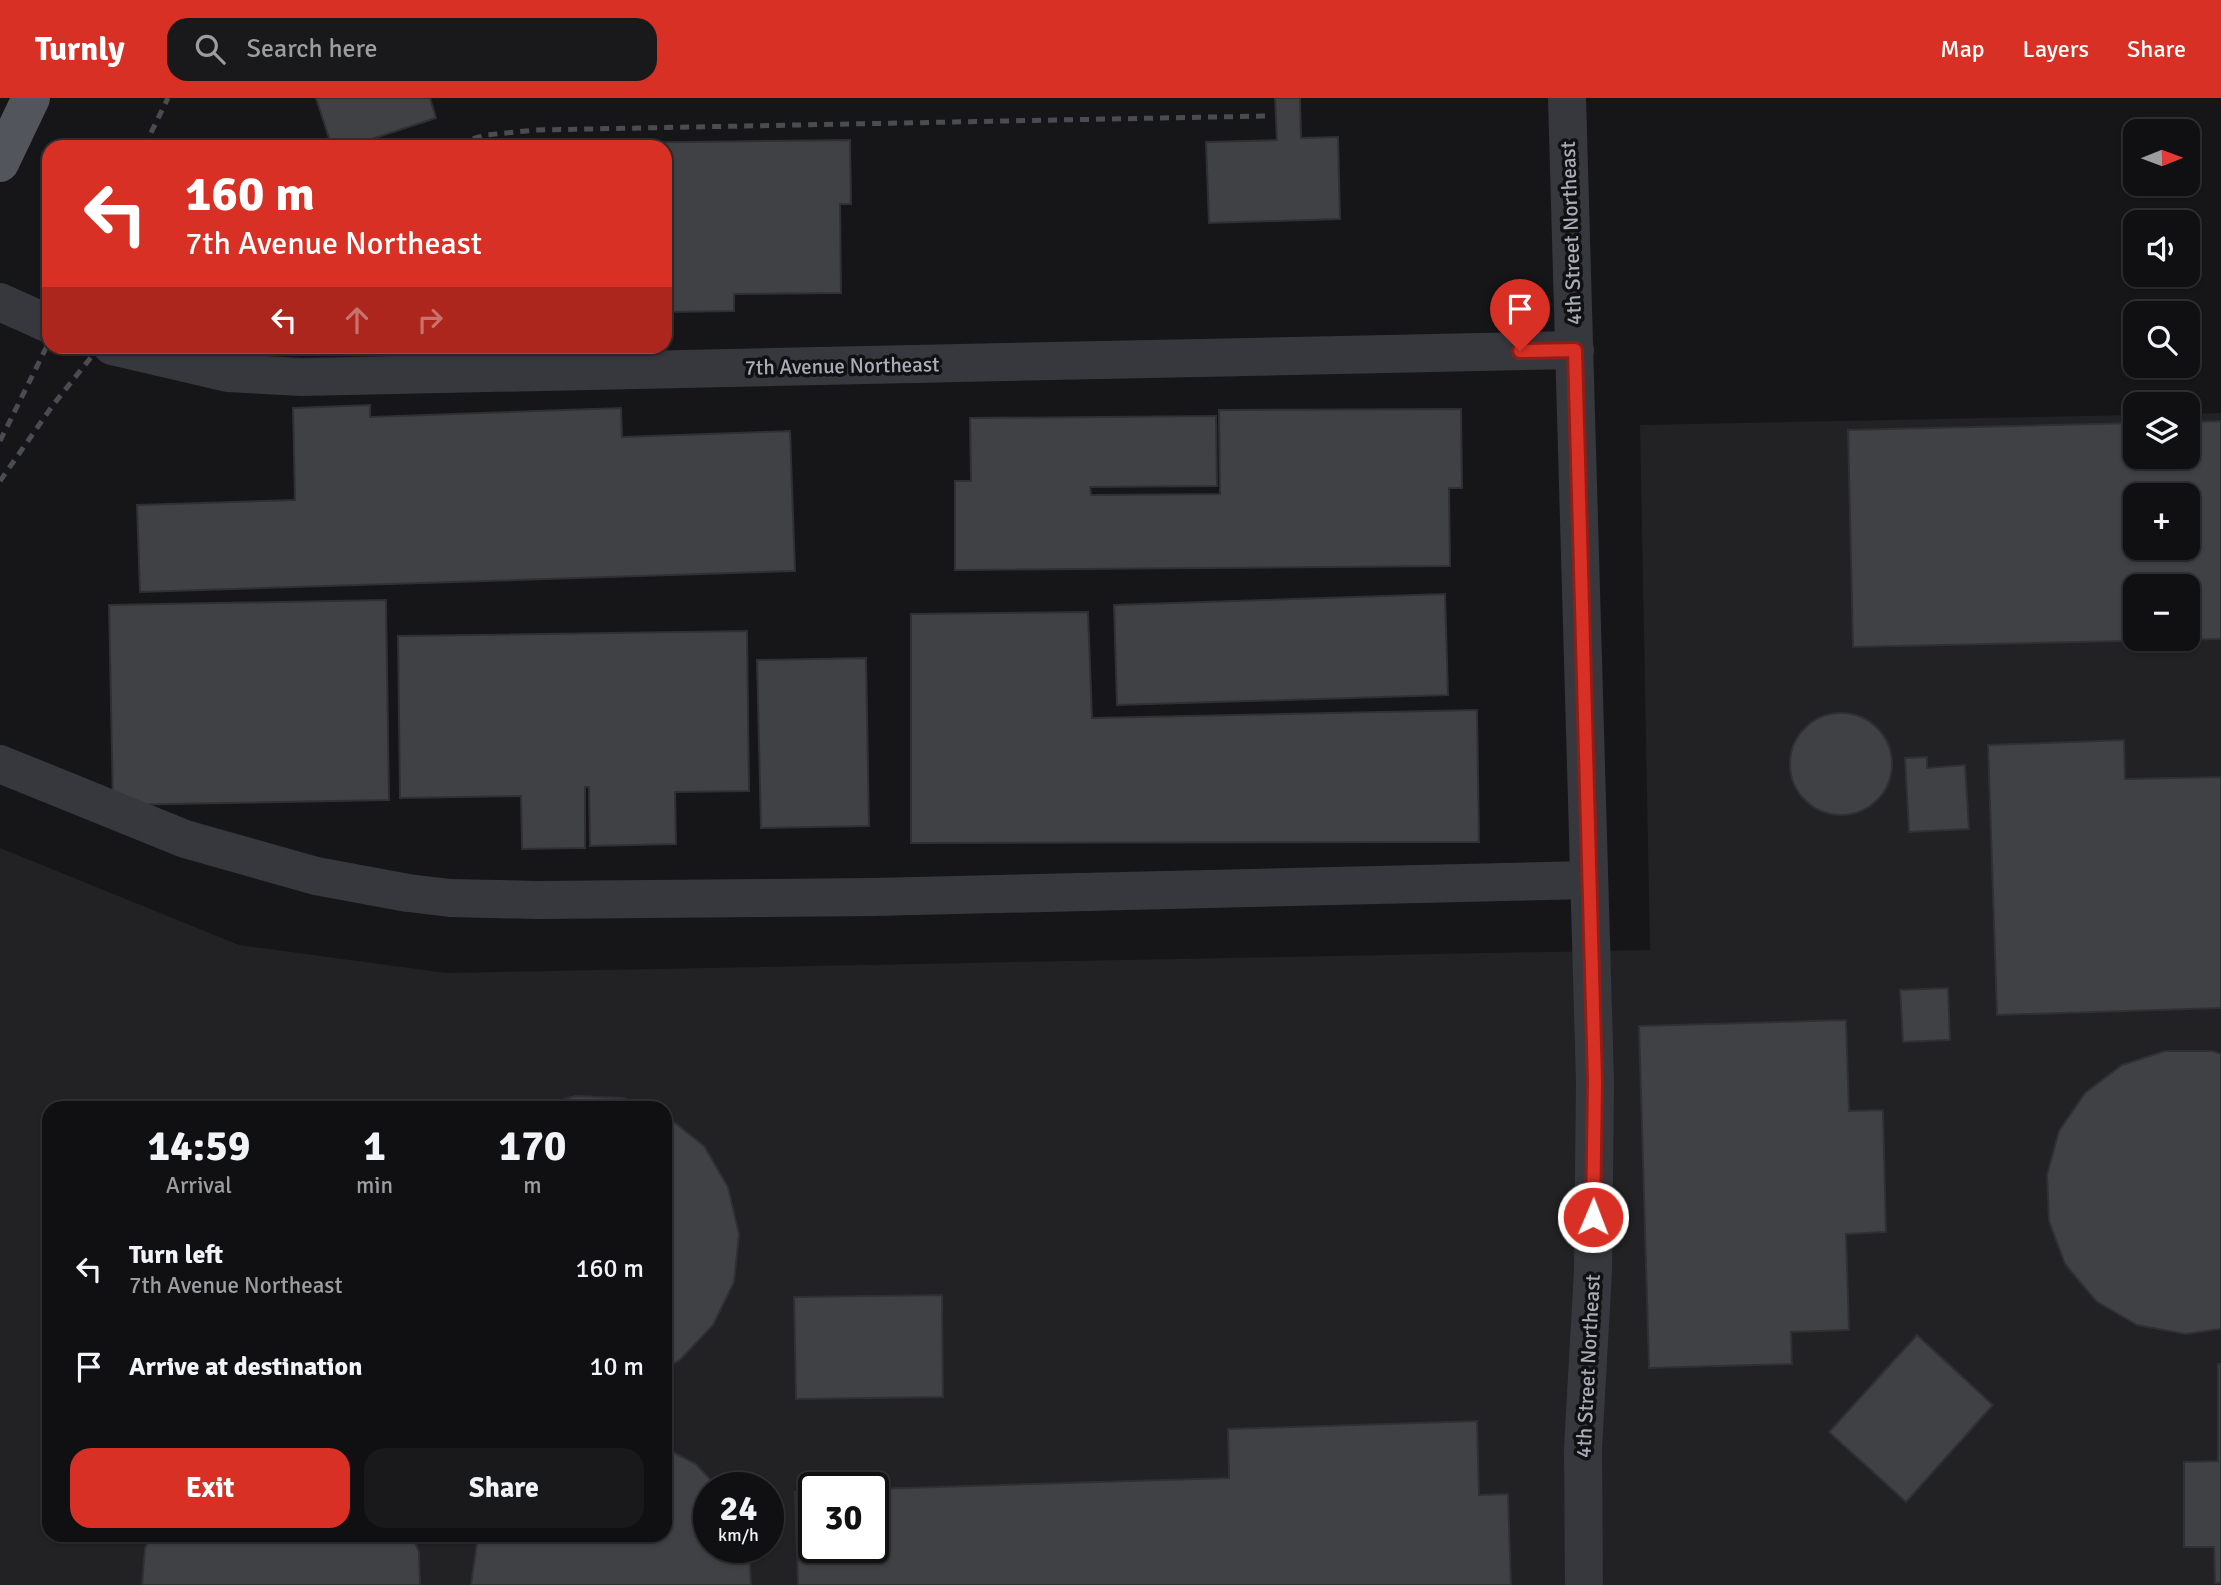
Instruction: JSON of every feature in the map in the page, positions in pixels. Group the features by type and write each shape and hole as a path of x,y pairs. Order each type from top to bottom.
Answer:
{"main road":[{"path":"0,163 31,98"}],"street":[{"name":"4th Street Northeast","path":"1567,98 1595,1082 1593,1271 1583,1448 1584,1585"},
{"path":"0,302 42,321"},
{"name":"7th Avenue Northeast","path":"146,354 228,373 302,377 1575,350"},
{"path":"0,764 185,839 316,876 450,898 537,900 874,897 1589,880"}],"shaded area":[{"path":"2221,413 2221,1585 0,1585 0,848 239,945 446,973 1650,950 1640,425 2123,415 2123,469 2200,469 2200,414"}],"building":[{"path":"316,98 430,98 436,118 368,140 330,140"},
{"path":"1275,98 1300,98 1301,138 1338,137 1340,219 1209,223 1206,142 1277,140"},
{"path":"850,140 851,204 840,204 841,293 734,294 734,311 672,312 672,142"},
{"path":"370,405 370,417 621,408 622,437 790,431 795,571 140,592 137,505 295,500 293,408"},
{"path":"1461,409 1462,488 1449,488 1450,566 955,570 955,481 971,481 970,418 1216,416 1217,486 1090,487 1091,495 1220,494 1219,410"},
{"path":"2221,421 2221,639 2200,639 2200,574 2123,574 2123,641 1853,647 1848,430 2123,423 2123,469 2200,469 2200,422"},
{"path":"1445,594 1448,695 1117,705 1114,605"},
{"path":"386,600 389,800 113,805 109,605"},
{"path":"1088,612 1092,718 1477,710 1479,842 911,843 911,614"},
{"path":"747,631 749,791 675,792 676,844 590,846 589,787 585,787 585,848 522,849 521,796 400,798 398,636"},
{"path":"866,658 869,826 761,828 757,660"},
{"path":"1841,713 1870,721 1884,735 1892,764 1884,793 1870,807 1841,815 1812,807 1798,793 1790,764 1798,735 1812,721"},
{"path":"2124,740 2125,779 2221,777 2221,1008 1997,1015 1988,745"},
{"path":"1927,757 1927,768 1965,765 1969,829 1909,832 1905,758"},
{"path":"1948,988 1950,1040 1903,1042 1900,990"},
{"path":"1846,1020 1849,1111 1883,1110 1886,1232 1846,1234 1849,1330 1791,1332 1792,1364 1649,1368 1639,1026"},
{"path":"2165,1051 2212,1051 2221,1054 2221,1329 2185,1334 2137,1325 2096,1301 2065,1264 2049,1221 2047,1175 2059,1131 2085,1093 2122,1065"},
{"path":"575,1096 623,1098 630,1101 558,1101"},
{"path":"672,1121 704,1146 728,1187 739,1234 734,1282 713,1325 680,1360 672,1364"},
{"path":"942,1295 943,1397 796,1399 794,1297"},
{"path":"1917,1335 1993,1405 1906,1502 1829,1432"},
{"path":"2218,1364 2221,1364 2221,1583 2215,1583 2214,1547 2184,1547 2184,1462 2218,1461"},
{"path":"1477,1421 1479,1495 1508,1494 1511,1585 798,1585 795,1492 798,1492 798,1563 889,1563 889,1489 1229,1478 1228,1429"},
{"path":"672,1452 696,1464 703,1472 693,1472 693,1563 750,1563 751,1585 471,1585 477,1542 672,1542"},
{"path":"148,1542 415,1542 419,1552 420,1585 142,1585"}],"railway":[{"path":"147,140 168,98"},
{"path":"468,140 486,135 536,130 1266,116"},
{"path":"0,441 43,354"},
{"path":"0,481 53,405 94,354"}],"route":[{"path":"1520,351 1575,350 1595,1082 1593,1217"}]}
